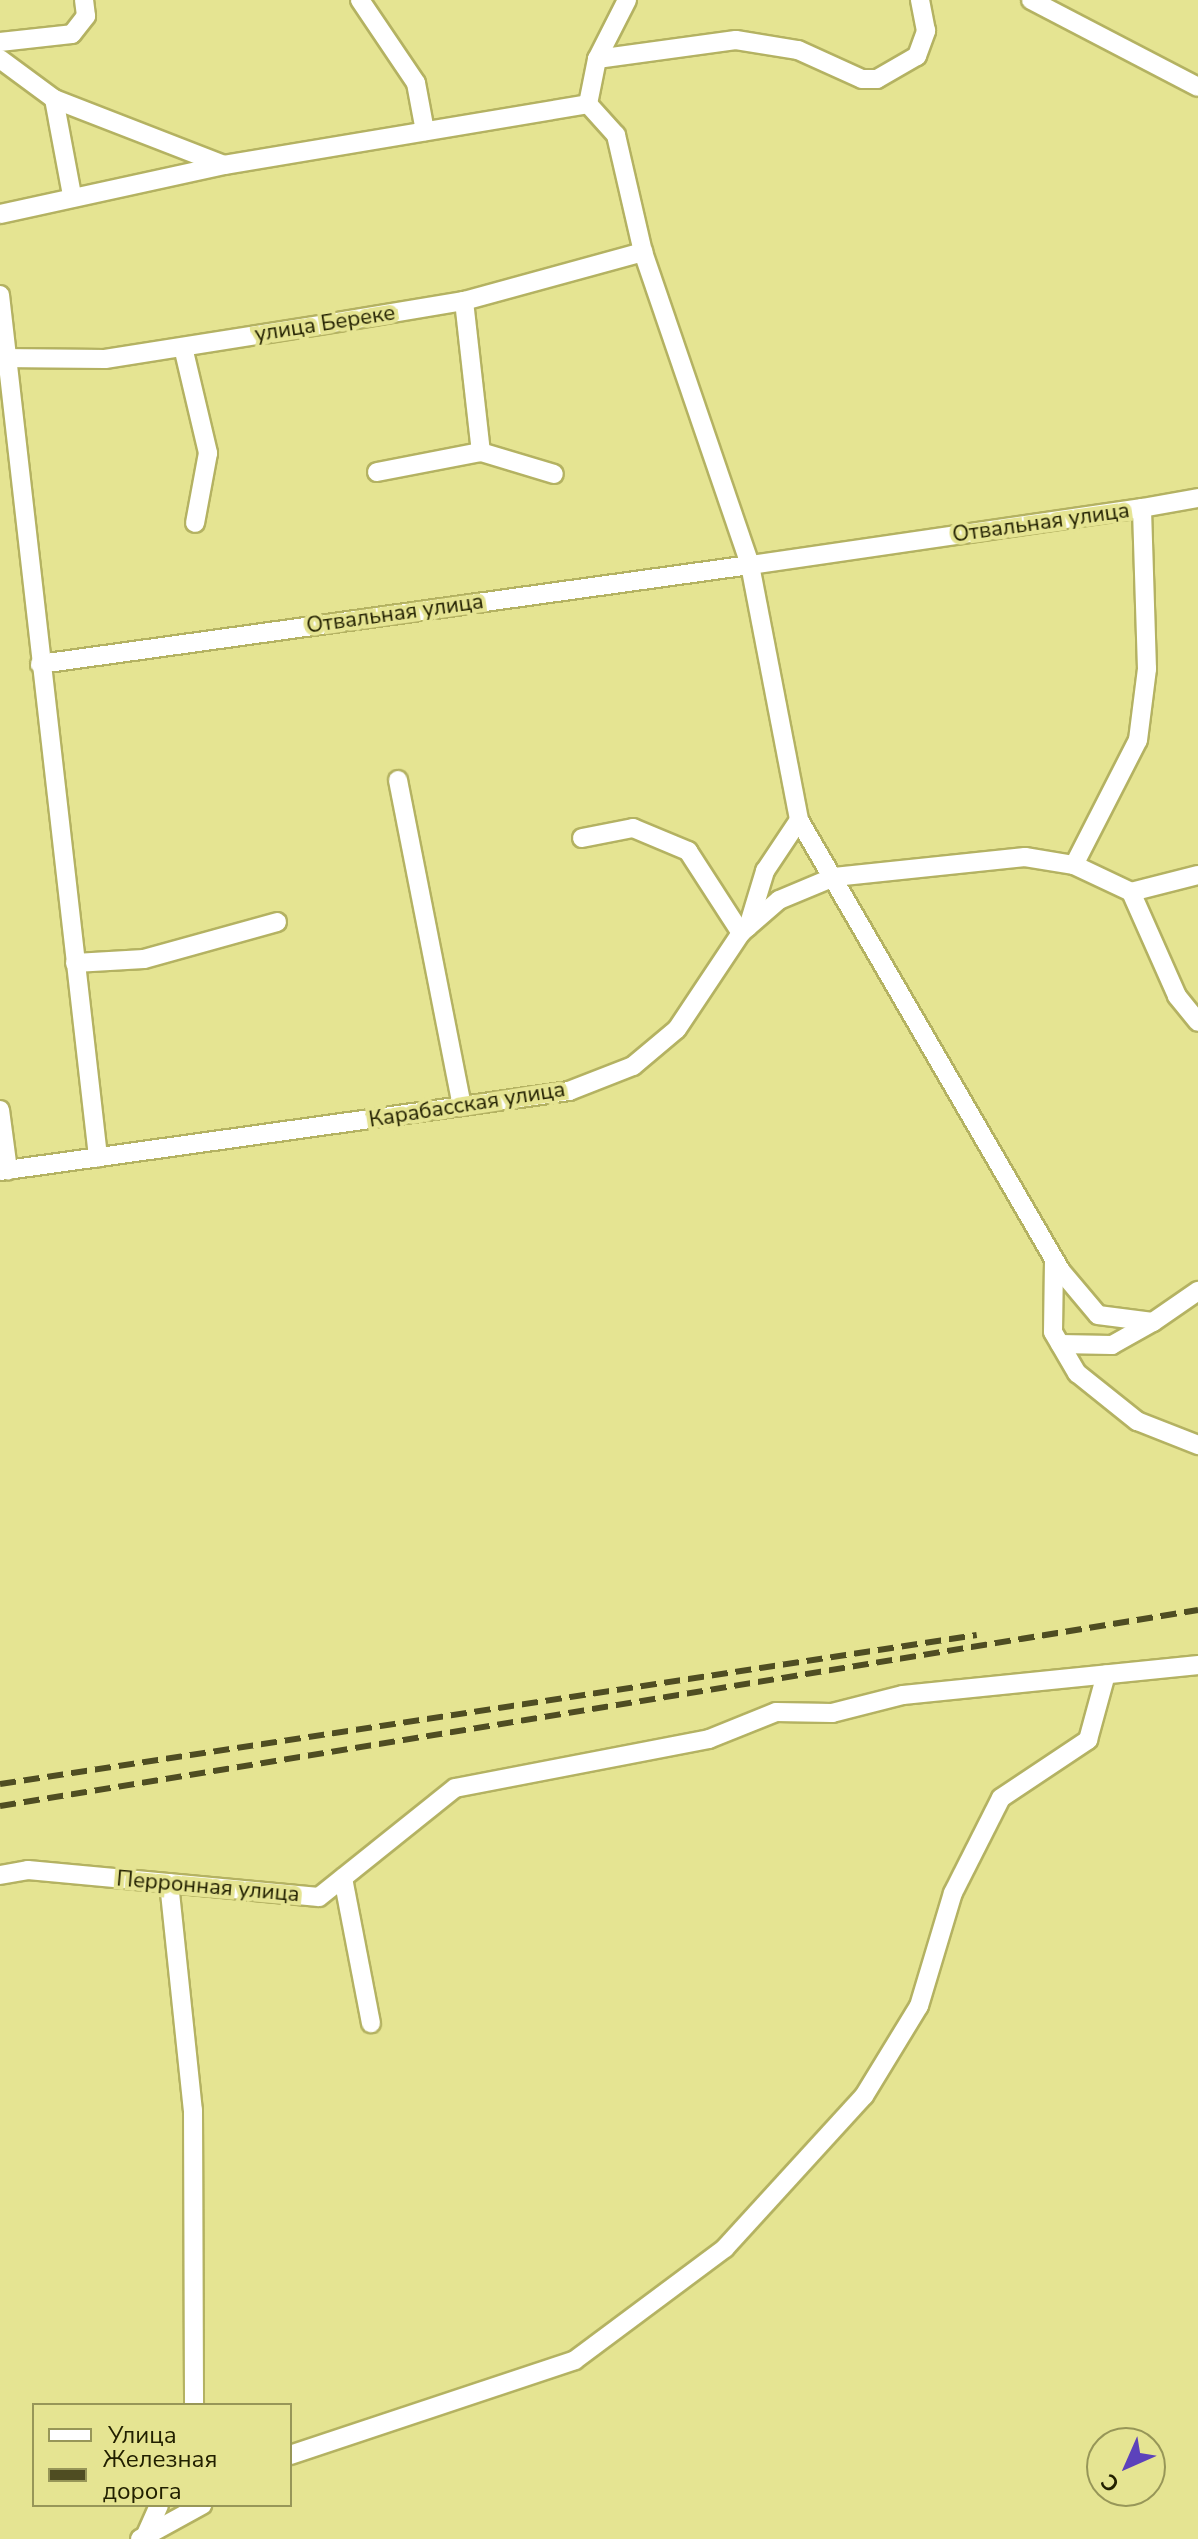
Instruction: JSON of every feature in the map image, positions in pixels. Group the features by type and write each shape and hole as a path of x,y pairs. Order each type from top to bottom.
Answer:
{"street":[{"path":"0,42 72,34 86,16 84,0"},
{"path":"360,0 416,83 425,131"},
{"path":"588,104 597,59 627,0"},
{"path":"597,59 736,40 798,50 862,79 877,79 917,56 926,31 920,0"},
{"path":"1031,0 1198,87"},
{"path":"0,59 54,99 224,165"},
{"path":"54,99 72,195"},
{"path":"0,214 72,195 224,165 588,104"},
{"path":"588,104 616,135 643,252 750,565 799,820 1054,1260 1098,1315 1153,1322"},
{"name":"улица Береке","path":"5,358 105,359 464,301 643,252"},
{"path":"0,295 98,1157"},
{"path":"464,301 481,452"},
{"path":"183,347 208,453 195,523"},
{"path":"377,472 481,452 554,474"},
{"name":"Отвальная улица","path":"40,664 750,565 1198,498"},
{"name":"Отвальная улица","path":"1074,865 1138,740 1147,669 1142,508"},
{"path":"398,780 462,1106"},
{"path":"744,930 765,871 799,820"},
{"path":"582,838 633,828 688,851 744,930"},
{"name":"Карабасская улица","path":"4,1170 569,1091 633,1066 677,1029 744,930 779,900 834,877 1025,857 1074,865 1131,892"},
{"path":"1198,875 1131,892 1177,996 1198,1022"},
{"path":"75,963 144,959 277,922"},
{"path":"0,1110 4,1170"},
{"path":"1054,1260 1053,1332 1077,1373 1137,1421 1198,1445"},
{"path":"1060,1344 1112,1345 1198,1291"},
{"name":"Перронная улица","path":"0,1875 28,1870 319,1897 455,1788 709,1739 776,1712 832,1713 903,1695 1198,1665"},
{"path":"292,2454 575,2360 725,2248 864,2096 919,2006 953,1893 1001,1798 1088,1740 1106,1674"},
{"path":"343,1878 371,2023"},
{"path":"169,1883 193,2110 194,2403"},
{"path":"143,2539 158,2507"},
{"path":"143,2539 199,2507"}],"railway":[{"path":"0,1806 1198,1610"},
{"path":"0,1784 977,1635"}]}
